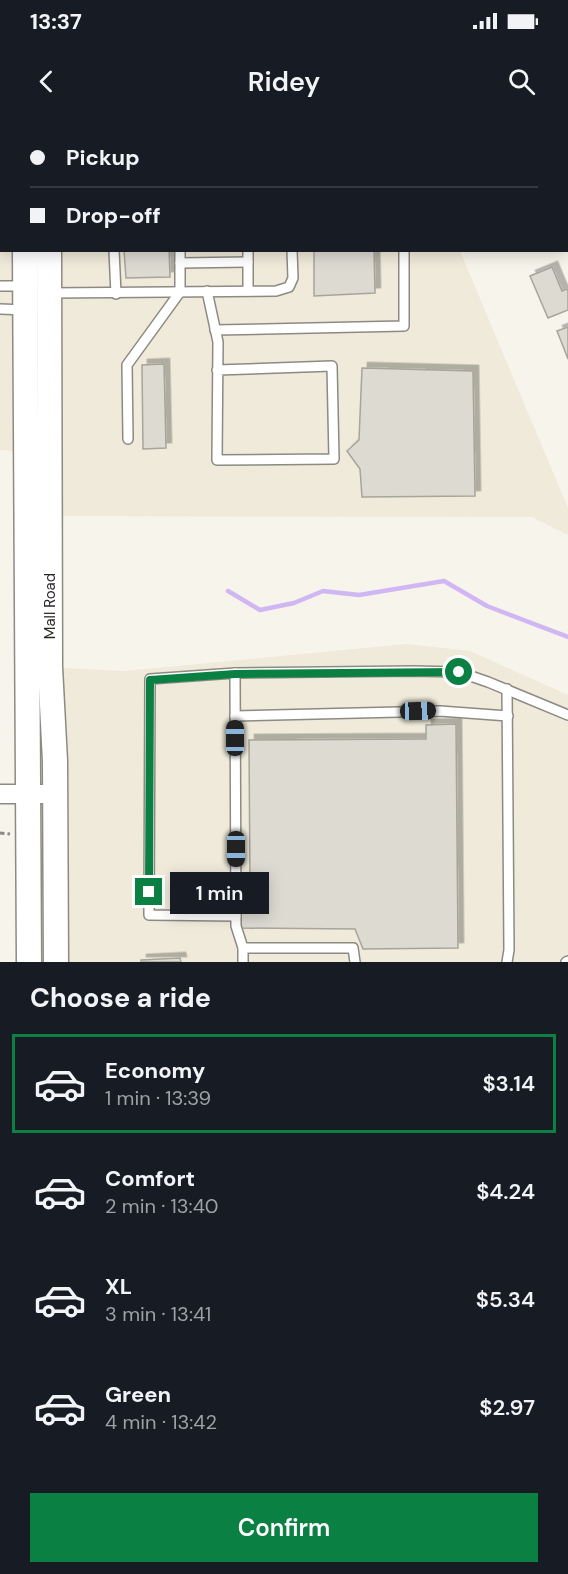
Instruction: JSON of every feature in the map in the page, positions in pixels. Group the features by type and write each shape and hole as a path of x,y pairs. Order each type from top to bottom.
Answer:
{"main road":[{"name":"Mall Road","path":"25,252 36,296 54,761 56,962"},
{"name":"Mall Road","path":"29,962 36,296 48,252"}],"street":[{"path":"0,794 54,794"}],"lane":[{"path":"114,252 116,294"},
{"path":"128,439 127,365 180,292 180,252"},
{"path":"248,252 248,291"},
{"path":"0,286 36,296 276,291 290,287 293,278 292,252"},
{"path":"215,330 404,326 404,252"},
{"path":"180,263 248,262"},
{"path":"207,291 218,342 217,370 217,460 334,459 332,366 217,370"},
{"path":"0,309 36,296"},
{"path":"236,916 149,915 150,680 235,674 459,672 507,689 568,715"},
{"path":"235,674 236,926 243,948 243,962"},
{"path":"507,689 509,950 507,962"},
{"path":"235,716 440,711 508,716"},
{"path":"243,948 353,948 355,962"}],"shaded area":[{"path":"0,252 460,252 568,508 568,535 532,517 27,516 26,452 0,450"},
{"path":"407,644 470,651 568,695 568,962 56,962 50,667 124,671"}],"building":[{"path":"124,252 169,252 170,277 126,278"},
{"path":"314,252 374,252 375,293 314,296"},
{"path":"552,267 562,291 567,289 568,291 568,310 548,318 530,276"},
{"path":"568,327 568,359 557,331"},
{"path":"164,364 166,448 143,449 142,365"},
{"path":"362,368 473,371 475,496 362,497 360,469 347,451 359,440"},
{"path":"456,724 458,948 363,949 355,929 239,928 239,890 250,887 249,740 426,739 426,725"},
{"path":"180,958 181,962 141,962 141,960"}],"waterway":[{"path":"228,591 260,610 294,603 323,591 359,595 444,581 487,606 568,637"}],"route":[{"path":"149,892 150,680 235,674 459,672"}]}
